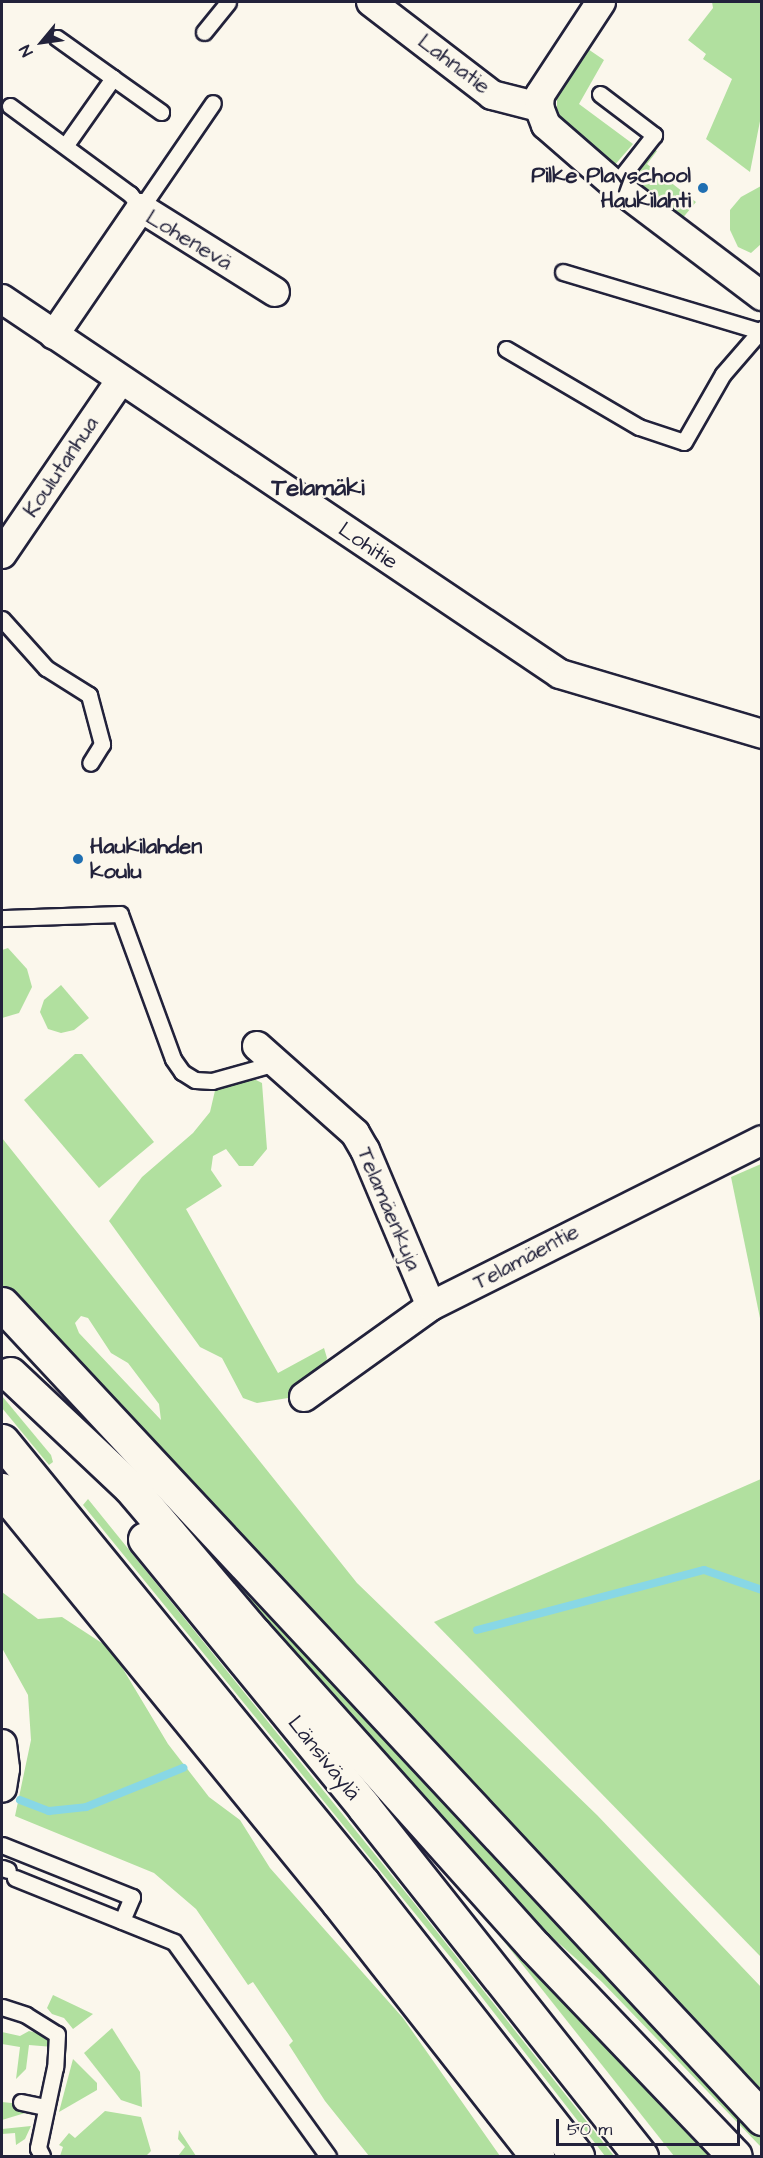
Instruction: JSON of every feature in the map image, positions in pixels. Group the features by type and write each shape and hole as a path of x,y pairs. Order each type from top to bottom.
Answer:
{"highway":[{"path":"2,1304 762,2118"},
{"path":"6,1369 130,1487 254,1633 535,1947 733,2153"},
{"name":"Länsiväylä","path":"6,1369 364,1807 641,2157"},
{"path":"2,1441 355,1874 577,2157"},
{"path":"2,1490 338,1902 537,2157"}],"street":[{"name":"Lahnatie","path":"371,2 492,95 539,107"},
{"path":"601,2 549,75 540,94 539,107 546,125 565,145 615,185 762,296"},
{"name":"Lohenevä","path":"54,335 141,208 274,292"},
{"name":"Lohitie","path":"3,303 560,674 762,734"},
{"name":"Koulutanhua","path":"2,554 120,381"},
{"name":"Telamäenkuja","path":"267,1054 355,1134 365,1150 431,1306"},
{"name":"Telamäentie","path":"304,1397 431,1306 762,1140"},
{"path":"2,1743 2,1788"}],"lane":[{"path":"204,32 228,2"},
{"path":"57,38 160,112"},
{"path":"65,146 113,78"},
{"path":"600,94 654,135 615,185"},
{"path":"10,106 130,194 141,208 213,103"},
{"path":"506,349 639,427 684,442 723,374 761,331 563,272"},
{"path":"2,620 45,668 89,695 102,744 90,763"},
{"path":"2,918 120,914 173,1059 182,1072 195,1080 212,1081 267,1054"},
{"path":"2,1845 132,1897 122,1921"},
{"path":"8,1872 174,1942 328,2157"},
{"path":"2,2007 26,2015 57,2034 55,2067 45,2107 40,2155"},
{"path":"21,2102 45,2107"}],"green space":[{"path":"712,2 761,2 761,116 750,172 706,139 732,79 703,59 706,54 688,40 713,8"},
{"path":"585,47 604,60 579,104 633,144 613,167 566,128 557,109 557,91"},
{"path":"654,149 657,151 647,164 696,202 681,220 633,182"},
{"path":"761,186 761,244 751,253 738,247 730,230 730,210 741,197"},
{"path":"8,948 27,969 32,987 19,1013 2,1018 2,950"},
{"path":"61,985 89,1018 74,1030 61,1033 48,1029 40,1012 44,1000"},
{"path":"75,1054 82,1054 154,1142 99,1188 24,1100"},
{"path":"250,1077 262,1083 267,1149 253,1166 239,1166 226,1149 213,1156 211,1170 222,1186 186,1209 278,1373 324,1348 327,1358 323,1372 288,1398 257,1403 243,1398 222,1358 200,1347 109,1221 142,1177 193,1133 210,1112 217,1082"},
{"path":"2,1138 357,1583 597,1815 761,1987 761,2098 2,1285","holes":["81,1316 88,1318 111,1353 128,1363 159,1404 161,1420 79,1333 75,1323"]},
{"path":"761,1164 761,1323 731,1177"},
{"path":"2,1396 51,1455 53,1462 49,1465 2,1408"},
{"path":"114,1448 761,2131 761,2147 602,1982 523,1911 146,1490"},
{"path":"761,1479 761,1957 434,1622"},
{"path":"88,1499 411,1899 614,2156 605,2156 460,1969 83,1505"},
{"path":"2,1592 38,1619 62,1617 111,1649 168,1744 209,1797 240,1820 270,1868 403,2018 500,2156 369,2156 325,2101 289,2045 293,2041 253,1982 248,1985 196,1909 154,1873 15,1816 31,1740 28,1695 2,1648"},
{"path":"457,1882 716,2156 674,2156"},
{"path":"53,1995 93,2014 73,2029 64,2018 52,2014 47,2008"},
{"path":"112,2028 140,2072 142,2107 121,2100 84,2053"},
{"path":"29,2031 53,2037 53,2047 29,2045 26,2069 16,2079 20,2047 2,2044 2,2032 20,2036"},
{"path":"73,2059 97,2083 97,2090 59,2112"},
{"path":"2,2102 21,2104 35,2110 2,2120"},
{"path":"105,2111 141,2117 151,2151 146,2156 60,2156 63,2147 59,2145 69,2133 75,2138"},
{"path":"31,2126 25,2139 16,2145 15,2133 2,2134 2,2129"},
{"path":"179,2130 196,2156 178,2156 185,2147 178,2139"}],"waterway":[{"path":"477,1630 704,1570 762,1590"},
{"path":"20,1800 49,1811 86,1807 183,1768"}],"place":[{"name":"Pilke Playschool Haukilahti","path":"703,188"},
{"name":"Haukilahden koulu","path":"78,859"}],"district":[{"name":"Telamäki","path":"318,489"}]}
